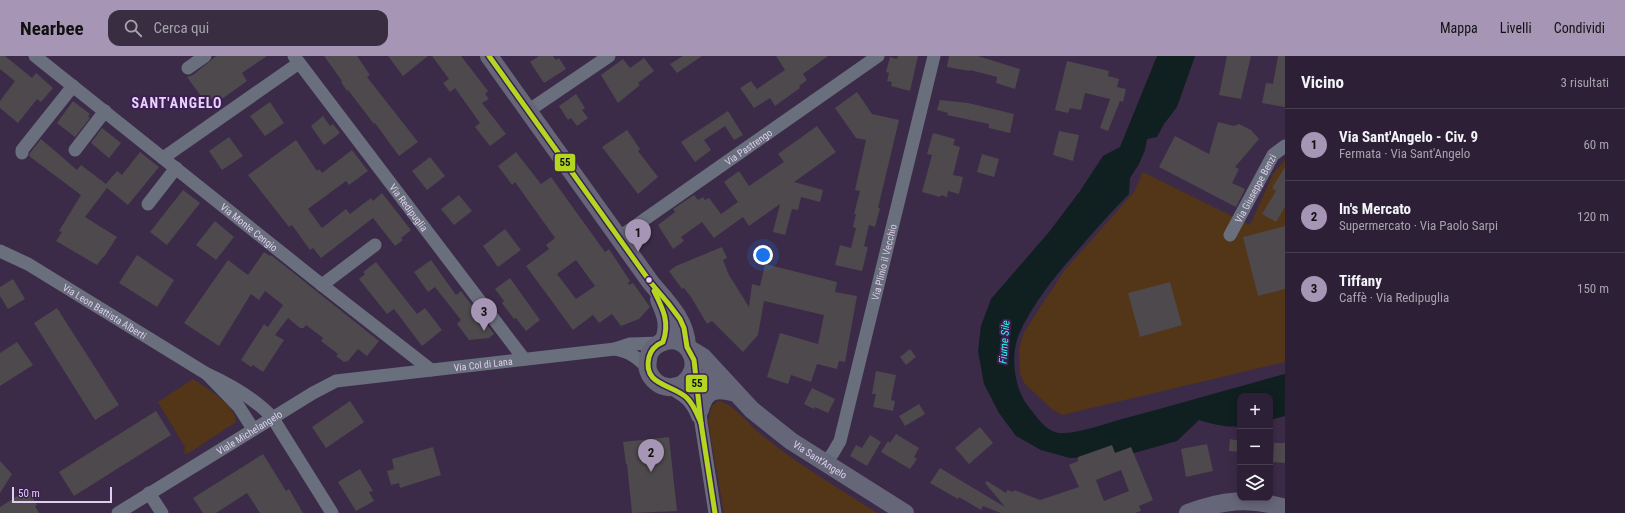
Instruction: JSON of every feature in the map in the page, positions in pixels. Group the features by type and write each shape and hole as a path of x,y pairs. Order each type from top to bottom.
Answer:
{"street":[{"name":"Via Monte Cengio","path":"35,56 431,370"},
{"path":"188,68 205,56"},
{"path":"489,56 618,238 651,283 671,306 683,326 696,379 715,513"},
{"path":"528,111 609,56"},
{"name":"Via Pastrengo","path":"618,238 878,56"},
{"name":"Via Plinio il Vecchio","path":"825,463 840,441 934,56"},
{"path":"164,158 297,59"},
{"name":"Via Redipuglia","path":"297,59 524,359"},
{"path":"22,153 22,150 73,86"},
{"path":"74,150 105,111"},
{"name":"Via Giuseppe Benzi","path":"1230,235 1273,155 1285,146"},
{"path":"148,204 176,168"},
{"path":"322,285 375,245"},
{"name":"Via Leon Battista Alberti","path":"0,251 18,258 262,406 272,418 332,513"},
{"path":"651,283 667,318 668,327 661,342 650,352 648,369 652,378 656,382 673,386 685,382 692,373 689,351"},
{"name":"Via Sant'Angelo","path":"661,342 676,341 689,351 703,357 736,395"},
{"name":"Via Col di Lana","path":"352,378 615,349 630,344 661,342"},
{"name":"Via Col di Lana","path":"615,349 628,352 639,359 648,369"},
{"name":"Via Leon Battista Alberti","path":"207,374 239,407 253,429"},
{"name":"Viale Michelangelo","path":"118,513 325,386 336,381 352,378"},
{"name":"Via Sant'Angelo","path":"673,386 696,379 707,379 717,382 736,395 791,442 905,513"},
{"path":"673,386 690,402 701,417"},
{"path":"701,417 702,402 710,392 724,390 736,395"},
{"path":"149,493 162,513"},
{"path":"1188,513 1209,505 1238,501 1253,501 1285,508"}],"shaded area":[{"path":"1285,160 1285,362 1062,415 1053,410 1024,383 1020,374 1019,349 1024,332 1064,271 1134,192 1143,172 1250,225 1273,174"},
{"path":"193,379 213,392 232,410 236,422 189,453 184,454 185,447 158,402"},
{"path":"718,401 733,408 756,430 785,453 877,513 724,513 708,421 712,406"}],"water":[{"name":"Fiume Sile","path":"1157,56 1195,56 1177,107 1164,124 1157,137 1147,139 1145,150 1139,164 1130,178 1129,194 1061,269 1038,300 1019,334 1016,343 1014,361 1019,390 1023,398 1038,419 1046,427 1055,432 1067,433 1091,428 1285,374 1285,416 1273,419 1273,393 1237,393 1237,426 1225,426 1199,420 1177,441 1127,455 1070,458 1041,450 1016,436 999,413 984,384 978,351 981,326 991,299 1049,232 1080,191 1103,156 1120,147"}],"building":[{"path":"0,56 5,56 32,78 36,73 53,88 41,102 37,99 18,123 0,108 0,101 15,81 0,69"},
{"path":"216,56 267,56 242,73 247,81 219,101 216,96 206,103 187,77 193,75"},
{"path":"324,56 357,56 370,75 367,77 418,142 399,156 375,123 374,124 348,90 347,91 341,82 342,81"},
{"path":"388,56 428,56 403,76"},
{"path":"432,56 461,56 488,91 485,94 489,99 482,103 506,134 490,146 475,127 480,123 455,88 450,92 443,83 449,79"},
{"path":"539,56 553,56 556,60 559,58 566,69 544,83 530,62"},
{"path":"683,56 702,56 677,73 670,64"},
{"path":"776,56 828,56 803,74 807,80 799,86 800,88 775,106 770,98 754,108 740,88 751,81 757,89 785,70"},
{"path":"898,56 918,56 910,91 891,86 892,82 887,81 889,73 886,72 890,57 897,59"},
{"path":"949,56 978,56 1020,69 1015,89 996,83 997,77 970,70 947,67"},
{"path":"1227,56 1251,56 1241,99 1219,95"},
{"path":"1278,56 1285,56 1285,107 1262,103 1266,83 1273,84"},
{"path":"644,58 654,71 638,83 640,85 618,103 601,75 623,59 630,68"},
{"path":"1067,61 1109,71 1108,76 1119,79 1117,87 1126,89 1123,102 1120,101 1108,131 1100,128 1110,99 1085,93 1081,110 1070,108 1068,113 1055,110"},
{"path":"857,92 872,114 899,120 878,208 880,208 875,227 869,225 864,246 868,247 862,271 835,265 840,245 851,248 856,228 853,227 856,214 854,214 860,191 855,190 866,140 856,138 835,108"},
{"path":"576,94 585,108 582,110 588,118 577,126 571,118 568,120 559,106"},
{"path":"940,100 968,103 1014,114 1010,133 989,128 989,124 947,115 948,113 937,110"},
{"path":"73,101 90,114 88,117 90,118 75,137 57,123"},
{"path":"270,102 284,123 265,136 250,116"},
{"path":"728,111 743,135 734,140 725,126 704,140 711,150 695,162 681,142"},
{"path":"323,116 330,126 333,124 340,133 324,145 311,126"},
{"path":"1218,122 1234,126 1239,124 1251,130 1259,139 1235,167 1239,169 1232,183 1245,189 1236,207 1159,167 1175,136 1209,154"},
{"path":"817,126 836,152 794,182 823,190 820,202 801,197 798,210 792,209 785,235 773,232 780,204 749,226 743,217 714,238 702,222 681,237 684,241 673,249 658,225 675,212 673,209 694,195 698,200 703,197 705,200 709,198 721,214 738,202 724,182 739,171 749,186 784,162 778,154"},
{"path":"102,128 121,143 109,158 91,143"},
{"path":"627,130 640,149 638,151 658,177 638,194 602,147"},
{"path":"1059,131 1079,135 1073,161 1053,155"},
{"path":"933,133 955,139 953,145 960,147 953,175 963,177 959,194 948,191 947,197 941,195 940,197 922,192 932,155 927,154"},
{"path":"229,137 243,156 222,170 209,151"},
{"path":"41,139 77,170 81,165 106,184 117,171 122,175 140,152 159,167 128,205 107,188 85,217 117,237 97,265 56,241 62,232 59,231 81,195 29,156"},
{"path":"296,140 317,171 319,169 322,173 352,150 368,171 349,185 346,181 308,209 322,228 346,209 350,214 371,198 373,201 382,193 411,230 401,238 403,240 395,246 373,218 321,258 313,248 310,250 292,225 289,227 248,175"},
{"path":"516,152 541,184 551,177 605,252 609,249 630,281 628,283 629,285 633,283 650,307 639,319 621,326 612,314 599,323 593,315 573,330 526,266 549,249 546,245 555,238 515,182 512,185 498,166","holes":["576,260 595,286 576,299 557,274"]},
{"path":"982,154 999,159 994,177 977,172"},
{"path":"430,157 445,176 427,190 412,171"},
{"path":"1285,167 1285,207 1276,222 1262,214 1276,191 1272,188"},
{"path":"183,190 200,203 167,245 150,232"},
{"path":"459,195 472,211 454,225 441,209"},
{"path":"215,221 234,237 216,260 196,245"},
{"path":"1285,226 1285,289 1258,296 1243,237"},
{"path":"505,229 521,250 498,267 483,246"},
{"path":"722,247 727,258 723,260 729,275 749,307 752,284 760,286 765,264 837,282 835,292 857,296 845,362 839,361 837,369 817,364 811,382 791,375 788,384 767,377 780,333 818,344 824,315 764,301 758,335 743,352 712,321 707,324 691,297 684,288 682,289 669,271 676,266"},
{"path":"264,252 270,256 271,255 379,341 367,356 358,349 348,361 344,362 336,356 338,354 321,341 323,338 306,325 304,328 300,328 288,318 275,335 284,340 263,372 253,365 251,367 241,360 264,324 268,327 283,305 265,291 259,300 251,294 219,346 184,323 228,260 248,275"},
{"path":"137,255 174,280 157,307 119,283"},
{"path":"431,260 456,295 461,291 494,334 489,338 469,340 457,324 461,320 435,287 428,292 414,272"},
{"path":"376,262 417,314 425,308 442,330 422,346 394,309 387,314 359,279 365,274 363,272"},
{"path":"510,278 540,320 526,331 516,318 514,319 502,303 504,301 495,289"},
{"path":"13,279 25,299 8,309 0,296 0,287"},
{"path":"1170,282 1182,325 1140,337 1128,293"},
{"path":"57,308 119,405 95,420 34,323"},
{"path":"17,342 33,365 0,386 0,353"},
{"path":"910,349 916,357 906,365 900,357"},
{"path":"876,371 896,375 891,400 895,401 893,411 873,407 876,394 872,394"},
{"path":"812,388 835,399 828,413 804,404"},
{"path":"350,401 364,422 326,448 312,427"},
{"path":"919,404 925,414 905,426 899,416"},
{"path":"156,411 171,435 74,496 59,472"},
{"path":"980,427 993,443 969,464 955,448"},
{"path":"896,434 919,448 914,457 917,459 910,469 881,452 888,441 890,443"},
{"path":"870,435 881,442 867,466 850,456 856,445 862,448"},
{"path":"669,437 677,511 632,513 627,464 623,442"},
{"path":"1230,439 1237,440 1237,452 1229,451"},
{"path":"1274,443 1285,443 1285,463 1273,462"},
{"path":"1207,444 1213,471 1186,477 1181,449"},
{"path":"1112,445 1115,453 1131,447 1153,500 1139,506 1141,511 1135,513 1001,513 983,506 981,510 930,483 940,468 1005,507 985,483 987,481 1006,493 1007,490 1013,492 1014,490 1040,500 1079,487 1069,465 1078,461 1078,457","holes":["1121,470 1129,491 1104,501 1096,480"]},
{"path":"433,447 441,475 400,488 399,483 391,485 387,471 394,469 392,459"},
{"path":"263,454 286,491 289,489 303,513 260,513 247,493 216,513 203,513 193,498"},
{"path":"0,461 12,474 0,493"},
{"path":"360,469 373,491 369,492 374,501 356,511 338,482"},
{"path":"28,489 37,505 35,506 39,513 0,513 0,507"}],"transit line":[{"name":"55","path":"489,56 651,283 680,319 684,328 687,347 694,360 701,423 715,513"},
{"name":"55","path":"654,291 663,310 666,328 663,342 658,344 650,354 648,367 650,374 660,383 681,393 687,398 701,423"}],"place":[{"name":"Via Sant'Angelo - Civ. 9","path":"638,252"},
{"name":"Tiffany","path":"484,331"},
{"name":"In's Mercato","path":"651,472"}],"district":[{"name":"SANT'ANGELO","path":"177,103"}]}
